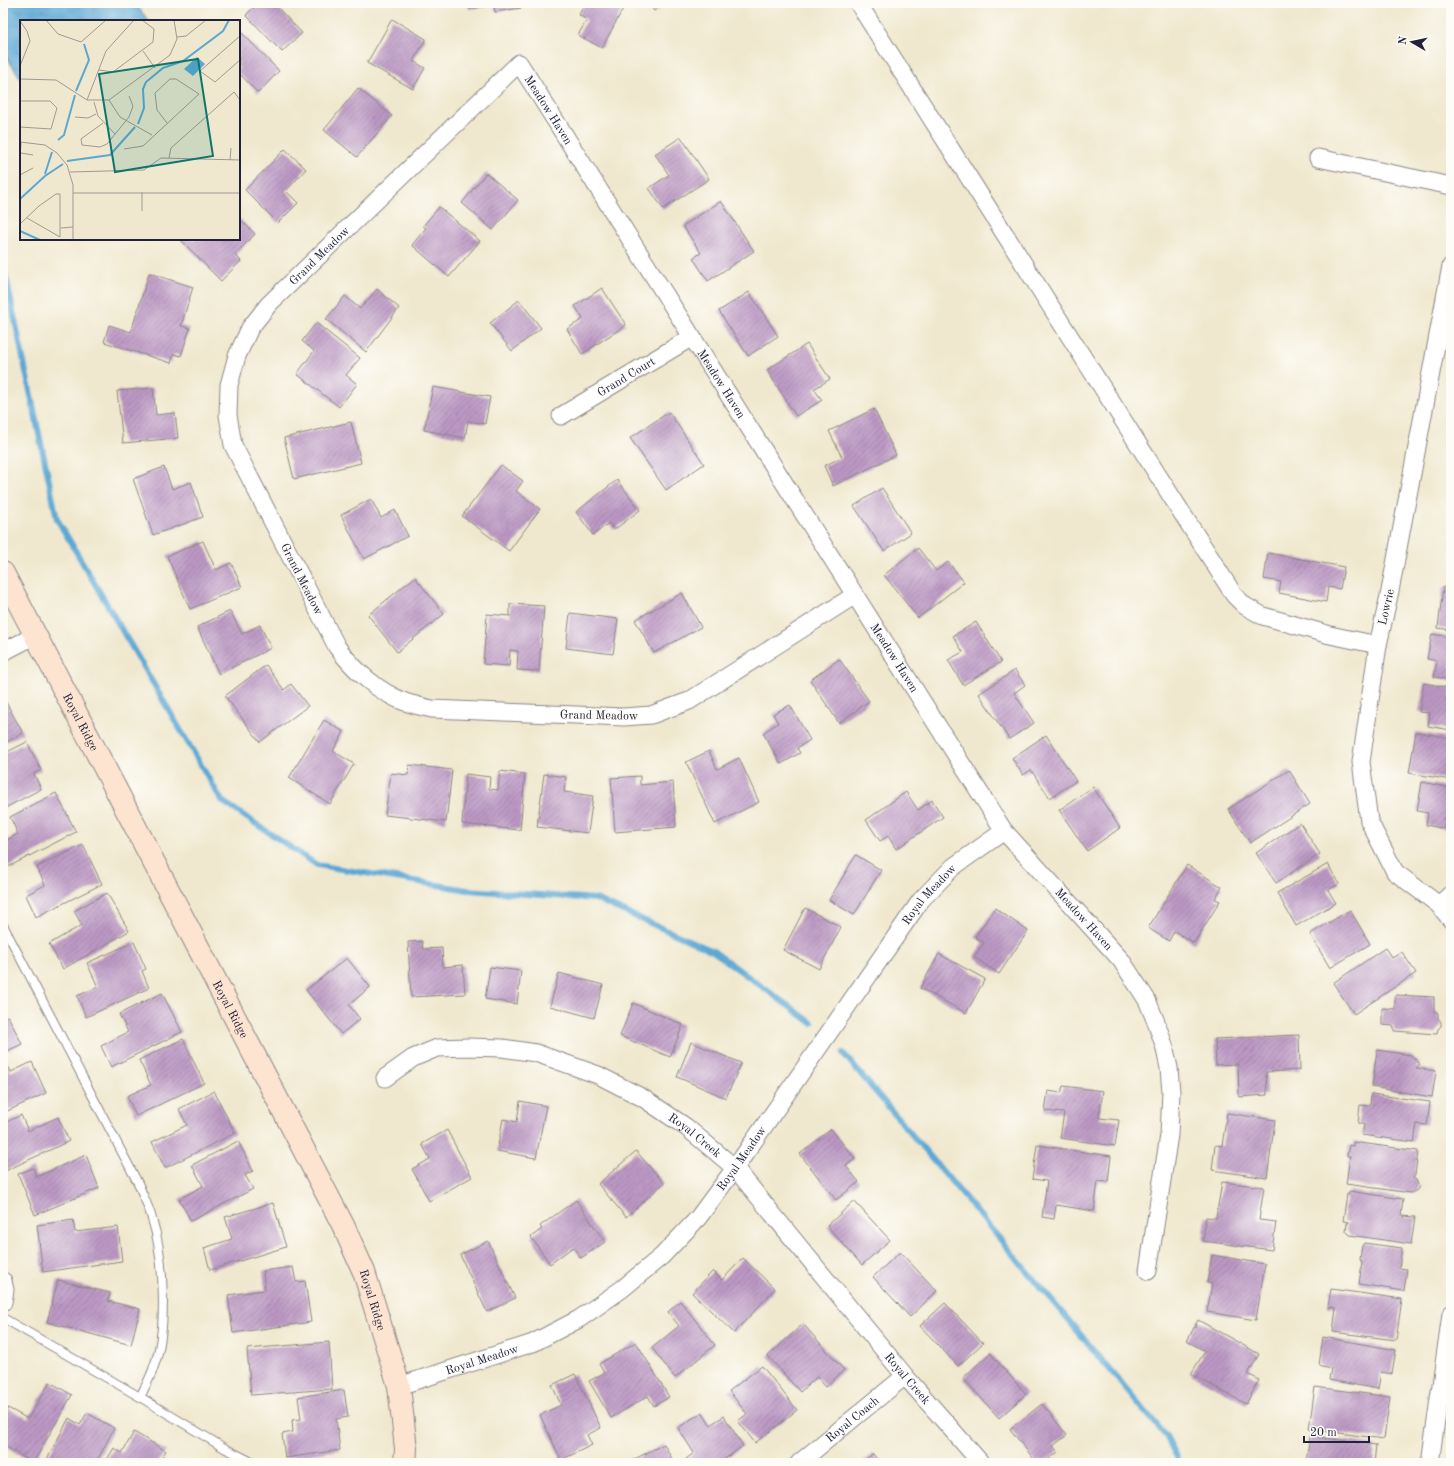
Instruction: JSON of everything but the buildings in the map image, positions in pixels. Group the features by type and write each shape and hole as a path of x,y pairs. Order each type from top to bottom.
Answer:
{"street":[{"path":"858,3 1234,595 1245,606 1263,616 1330,635 1378,645"},
{"name":"Meadow Haven","path":"519,63 1004,831 1121,960 1147,1000 1164,1045 1171,1092 1171,1116 1148,1271"},
{"name":"Grand Meadow","path":"519,63 269,304 250,328 237,356 229,385 228,415 233,445 337,647 346,659 378,688 404,702 432,709 624,717 651,714 689,701 855,594"},
{"path":"1318,158 1451,186"},
{"name":"Lowrie","path":"1451,266 1390,592 1378,645 1361,762 1369,821 1395,872 1445,900 1451,920"},
{"name":"Grand Court","path":"561,416 692,337"},
{"name":"Royal Ridge","path":"3,573 343,1225 364,1272 399,1386 406,1449 405,1463"},
{"path":"3,652 36,635"},
{"name":"Royal Meadow","path":"399,1386 533,1343 579,1319 622,1289 662,1256 698,1218 735,1168 921,900 954,867 1004,831"},
{"name":"Royal Creek","path":"385,1078 413,1058 437,1048 468,1046 502,1048 536,1053 598,1075 643,1098 686,1127 735,1168 905,1376 981,1463"},
{"path":"3,1281 5,1290 3,1302"},
{"path":"1430,1463 1451,1314"},
{"name":"Royal Coach","path":"799,1463 905,1376"}],"lane":[{"path":"3,924 139,1184 152,1219 160,1256 163,1302 160,1340 155,1366 140,1397"},
{"path":"3,1318 140,1397 226,1449 254,1463"}],"water":[{"path":"3,3 135,3 148,20 20,20 20,78 3,52"}],"waterway":[{"path":"3,263 57,519 222,801 317,865 468,890 596,899 713,951 812,1023"},
{"path":"843,1053 1166,1436 1180,1463"}]}
